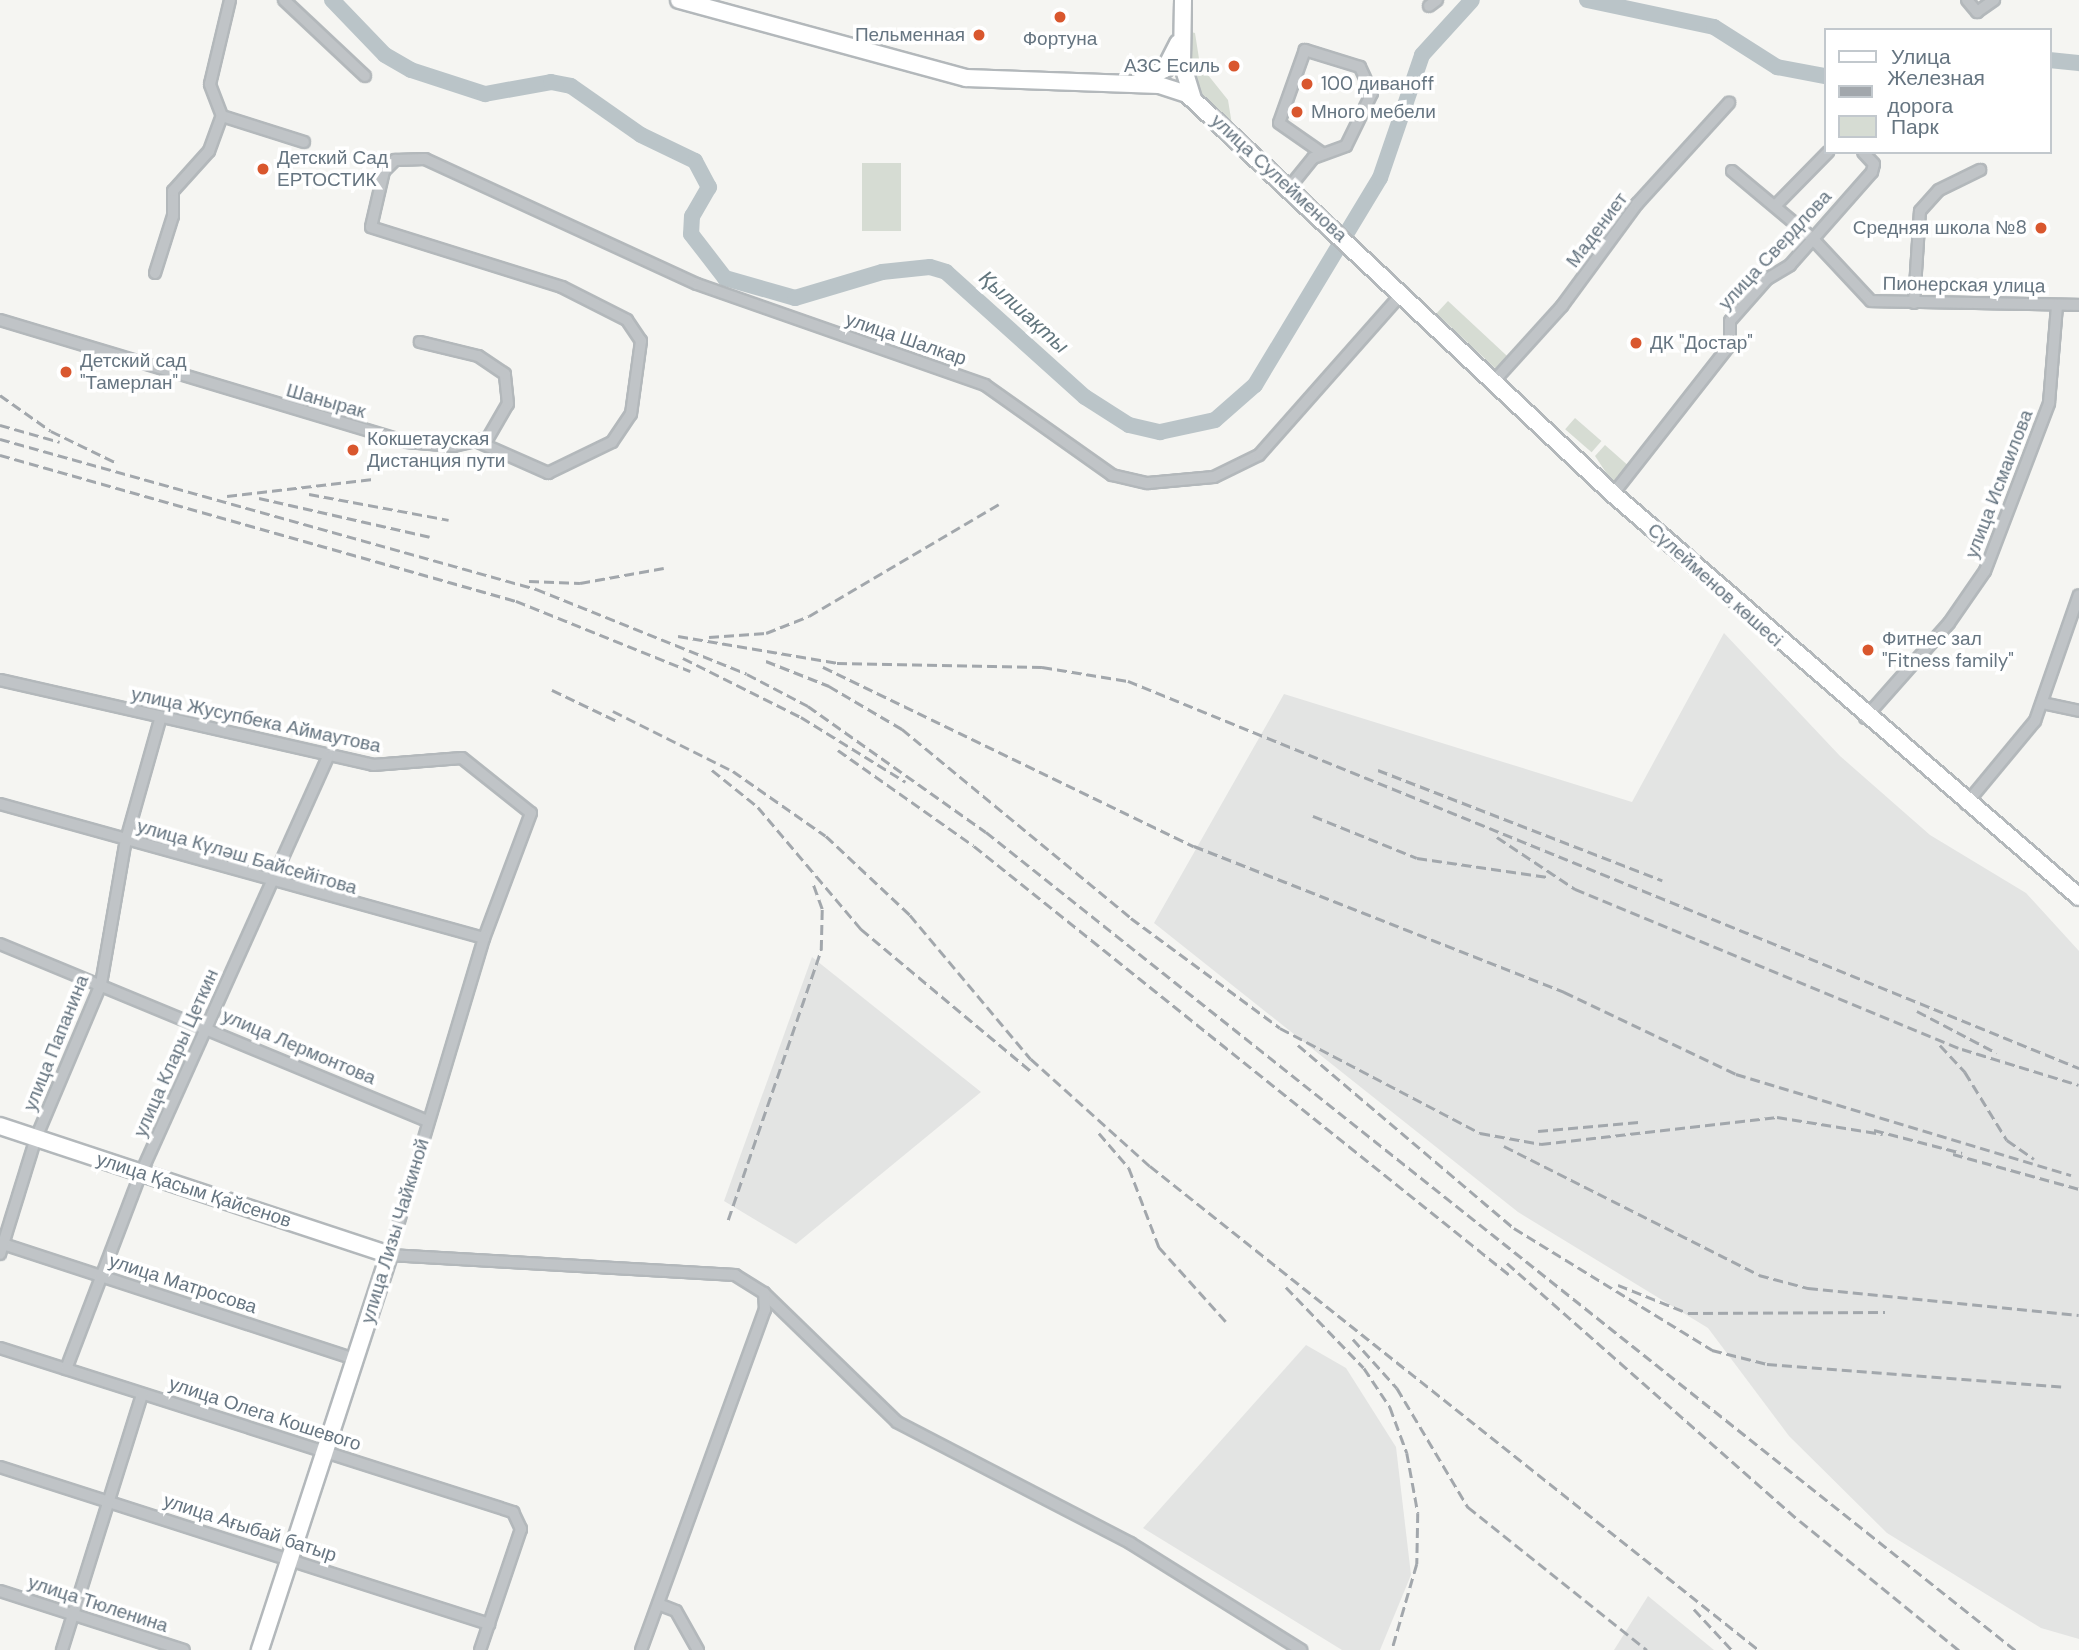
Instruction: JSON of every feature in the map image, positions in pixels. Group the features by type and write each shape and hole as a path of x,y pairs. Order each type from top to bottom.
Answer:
{"street":[{"path":"155,273 173,216 173,191 209,151 222,116 210,84 230,0"},
{"path":"284,0 365,76"},
{"path":"679,0 965,78 1126,87 1159,85 1193,99"},
{"path":"1183,0 1180,34 1193,99"},
{"path":"1967,0 1977,12 1994,0"},
{"path":"1126,87 1165,69 1180,34"},
{"path":"1288,188 1322,153 1339,151 1354,138 1371,84 1352,62 1305,50 1279,123 1322,153"},
{"name":"улица Сулейменова","path":"1193,99 1365,258"},
{"name":"Мадениет","path":"1495,380 1562,306 1637,204 1729,103"},
{"path":"222,116 304,142"},
{"path":"1775,206 1826,154"},
{"name":"улица Свердлова","path":"1614,494 1730,345 1730,321 1812,238 1875,167 1865,154"},
{"name":"улица Шалкар","path":"478,442 548,473 612,442 631,414 638,334 627,320 562,287 369,223 388,164 425,159 697,284 985,385 1112,475 1148,483 1214,477 1259,455 1403,292"},
{"path":"1914,303 1920,211 1939,190 1980,170"},
{"name":"Пионерская улица","path":"1732,171 1812,238 1871,301 2079,305"},
{"name":"Сүлейменов көшесі","path":"1365,258 1614,494 1966,805 2079,897"},
{"name":"улица Исмаилова","path":"1866,718 1950,623 1985,571 2049,403 2057,305"},
{"name":"Шанырак","path":"0,320 394,439 439,446 478,442"},
{"path":"420,342 478,356 505,374 503,421 478,442"},
{"path":"1966,805 2028,733 2042,703 2079,595"},
{"name":"улица Жусупбека Аймаутова","path":"0,680 160,720 373,765 462,758 531,813"},
{"path":"2042,703 2079,710"},
{"name":"улица Папанина","path":"1,1247 36,1138 101,984 126,840 160,720"},
{"name":"улица Клары Цеткин","path":"66,1369 141,1173 205,1025 275,884 328,757"},
{"name":"улица Күләш Байсейітова","path":"0,804 275,884 484,938"},
{"name":"улица Лизы Чайкиной","path":"260,1650 389,1255 484,938 531,813"},
{"name":"улица Лермонтова","path":"0,944 205,1025 428,1121"},
{"name":"улица Қасым Қайсенов","path":"0,1126 389,1255"},
{"name":"улица Матросова","path":"1,1247 100,1276 355,1359"},
{"path":"389,1255 735,1275 764,1293 897,1422 1130,1543 1301,1650"},
{"path":"641,1650 765,1310 764,1293"},
{"name":"улица Олега Кошевого","path":"0,1348 518,1516 521,1529 489,1624"},
{"path":"62,1650 72,1614 112,1503 142,1394"},
{"name":"улица Ағыбай батыр","path":"0,1467 489,1624"},
{"name":"улица Тюленина","path":"0,1591 184,1650"},
{"path":"658,1604 676,1611 698,1650"},
{"path":"480,1650 489,1624"}],"shaded area":[{"path":"1724,633 1840,756 1930,835 2026,893 2079,951 2079,1639 2041,1628 1887,1533 1789,1436 1708,1328 1518,1212 1154,923 1284,694 1632,802"},
{"path":"812,957 981,1092 796,1244 724,1201"},
{"path":"1306,1345 1346,1368 1396,1447 1411,1575 1380,1650 1342,1650 1143,1528"},
{"path":"1648,1596 1714,1650 1614,1650"}],"green space":[{"path":"1187,31 1195,33 1200,65 1228,100 1233,131 1198,91"},
{"path":"862,163 901,163 901,231 862,231"},
{"path":"1448,301 1509,358 1497,370 1436,313"},
{"path":"1575,418 1601,441 1592,452 1565,429"},
{"path":"1605,445 1631,468 1615,486 1595,456"}],"waterway":[{"name":"Қылшақты","path":"332,0 385,55 411,70 485,94 551,82 571,86 641,135 695,161 709,187 692,216 691,234 725,278 795,298 882,272 930,267 946,272 1085,397 1129,425 1160,432 1215,420 1255,385 1380,178 1422,55 1472,0"},
{"name":"Қылшақты","path":"1587,0 1714,27 1777,67 1824,76"},
{"name":"Қылшақты","path":"2051,60 2079,63"}],"railway":[{"path":"0,395 51,431 117,463"},
{"path":"0,425 60,442"},
{"path":"0,439 536,589 747,674 808,706 986,832 2015,1650"},
{"path":"0,455 516,601 690,671"},
{"path":"227,496 373,479"},
{"path":"309,494 449,520"},
{"path":"259,498 430,537"},
{"path":"709,637 766,633 809,616 999,504"},
{"path":"529,581 580,583 664,568"},
{"path":"678,636 837,663 1042,667 1128,681 2079,1068"},
{"path":"683,658 801,717 906,782"},
{"path":"766,661 829,686 902,729 1131,918 1280,1028 1480,1133 1541,1144 1777,1117 1883,1134"},
{"path":"823,667 1194,846 1564,992 1736,1074 2071,1175"},
{"path":"552,690 619,722"},
{"path":"613,711 733,771 826,836 910,915 1031,1059 1150,1166 1759,1650"},
{"path":"838,750 974,846 1511,1276"},
{"path":"712,770 758,807 861,929 1032,1072"},
{"path":"1378,770 1662,880"},
{"path":"1313,816 1417,858 1548,877"},
{"path":"1497,837 1575,889 1962,1049 2079,1085"},
{"path":"728,1220 821,950 822,909 813,884"},
{"path":"1917,1011 1997,1053"},
{"path":"1298,1045 1514,1228 1712,1350 1767,1364 2064,1387"},
{"path":"1940,1045 1965,1072 2007,1140 2034,1159"},
{"path":"1538,1131 1639,1122"},
{"path":"1874,1130 1962,1153"},
{"path":"1099,1133 1129,1168 1159,1247 1228,1324"},
{"path":"1504,1146 1759,1275 1808,1288 2079,1315"},
{"path":"1953,1154 2079,1189"},
{"path":"1507,1263 1800,1521 1959,1650"},
{"path":"1618,1285 1688,1313 1885,1312"},
{"path":"1286,1287 1364,1368 1390,1407 1407,1453 1418,1513 1417,1564 1392,1650"},
{"path":"1353,1339 1397,1388 1468,1507 1647,1650"},
{"path":"1694,1609 1732,1650"}],"place":[{"name":"Фортуна","path":"1060,17"},
{"name":"Пельменная","path":"979,35"},
{"name":"АЗС Есиль","path":"1234,66"},
{"name":"100 диваноff","path":"1307,84"},
{"name":"Много мебели","path":"1297,112"},
{"name":"Детский Сад ЕРТОСТИК","path":"263,169"},
{"name":"Средняя школа №8","path":"2041,228"},
{"name":"ДК \"Достар\"","path":"1636,343"},
{"name":"Детский сад \"Тамерлан\"","path":"66,372"},
{"name":"Кокшетауская Дистанция пути","path":"353,450"},
{"name":"Фитнес зал \"Fitness family\"","path":"1868,650"}]}
